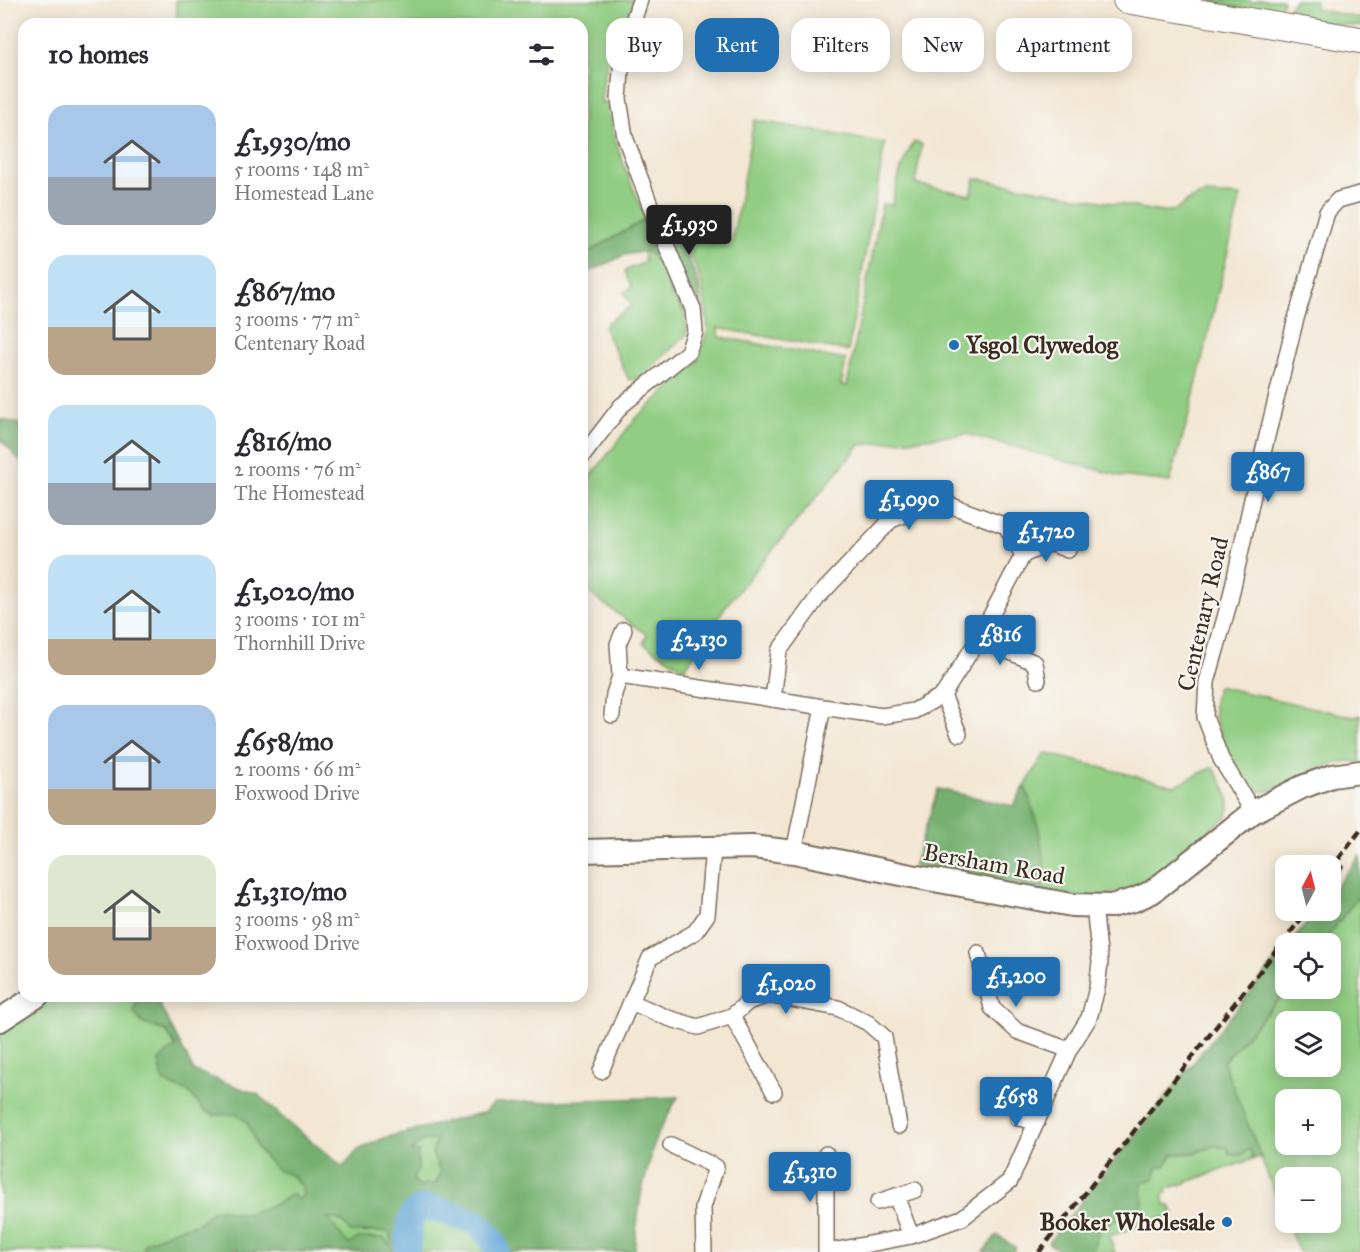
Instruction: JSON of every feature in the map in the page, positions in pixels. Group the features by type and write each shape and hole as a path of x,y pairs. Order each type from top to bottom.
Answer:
{"main road":[{"path":"1126,0 1360,40"},
{"name":"Bersham Road","path":"588,851 752,848 794,852 1072,905 1111,906 1152,892 1252,812 1332,776 1360,772"},
{"path":"0,1020 28,1002"}],"street":[{"path":"588,449 621,406 688,352 695,332 693,309 656,220 626,137 619,99 622,56 640,0"},
{"name":"Centenary Road","path":"1252,812 1221,759 1205,717 1207,682 1230,600 1295,322 1327,212 1338,200 1360,194"},
{"path":"773,699 780,651 818,597 891,520 933,504 947,504 1006,526 1023,555"},
{"path":"620,676 882,716 914,711 943,695 979,638 1023,555 1050,543 1068,550"},
{"path":"612,715 614,694 620,676 618,644 624,630"},
{"path":"979,638 1035,663 1038,680"},
{"path":"943,695 959,734"},
{"path":"794,852 823,707"},
{"path":"601,1071 650,958 695,932 707,915 713,849"},
{"path":"826,1154 826,1252 911,1236 962,1218 1010,1181 1069,1050 1089,1018 1097,988 1100,962 1094,906"},
{"path":"978,953 992,1008 1017,1031 1069,1050"},
{"path":"984,974 1001,970"},
{"path":"632,1002 668,1018 698,1027 732,1016 748,1002 768,995 838,1008 868,1023 884,1037 899,1126"},
{"path":"732,1016 774,1092"},
{"path":"1018,1118 1037,1122"},
{"path":"671,1145 716,1167 703,1207 704,1252"},
{"path":"878,1202 915,1190"},
{"path":"896,1196 911,1236"}],"green space":[{"path":"176,0 634,0 628,18 606,18 606,70 601,102 608,103 618,148 646,219 588,253 588,18 177,18"},
{"path":"1210,0 1256,2 1257,0 1283,0 1278,15"},
{"path":"1294,0 1316,0 1315,9 1360,18 1360,27 1292,17 1288,9"},
{"path":"754,120 885,143 848,351 717,328 720,337 846,360 841,385 847,386 882,204 892,205 900,172 914,142 922,144 915,184 971,195 975,178 1162,212 1176,210 1188,201 1204,194 1241,196 1189,415 1170,482 1120,476 966,434 860,445 725,607 685,669 643,643 647,635 588,592 588,480 635,419 697,363 708,329 702,283 682,234 732,242"},
{"path":"641,207 664,209 672,217 699,285 702,310 682,310 671,293 660,262 646,251 625,255 588,272 588,253 646,219"},
{"path":"646,251 660,262 671,293 684,310 687,334 640,378 629,380 604,328 608,322 631,306 624,292 632,288 625,271 645,262 643,252"},
{"path":"0,419 18,424 18,458 0,439"},
{"path":"1217,686 1354,717 1360,715 1360,763 1350,761 1336,763 1277,789 1255,791 1242,779 1217,727 1214,700"},
{"path":"1045,753 1174,786 1213,767 1228,797 1227,816 1169,866 1144,884 1105,896 1079,897 1041,890 1038,825 1025,786"},
{"path":"1025,786 1038,825 1046,873 1041,890 913,867 938,789 1013,806"},
{"path":"1360,856 1360,894 1341,919 1341,880"},
{"path":"1360,891 1360,1252 1299,1252 1291,1233 1341,1233 1341,1167 1275,1167 1275,1194 1223,1062 1279,999 1341,999 1341,933 1330,933 1341,921"},
{"path":"1309,921 1340,921 1331,933 1298,933"},
{"path":"1275,961 1275,999 1279,999 1223,1062 1261,1157 1253,1159 1250,1149 1243,1154 1235,1155 1228,1154 1228,1148 1214,1146 1194,1153 1173,1154 1165,1166 1158,1167 1154,1179 1142,1182 1143,1210 1131,1219 1115,1220 1102,1226 1091,1252 1061,1252 1048,1243"},
{"path":"45,1002 137,1002 133,1011 142,1023 166,1031 176,1046 163,1081 190,1093 203,1110 214,1115 236,1114 247,1122 258,1149 277,1170 291,1175 302,1186 303,1195 299,1201 292,1194 276,1204 251,1213 234,1213 222,1209 212,1211 199,1223 145,1243 143,1252 0,1252 0,1033"},
{"path":"137,1002 158,1002 194,1071 259,1095 283,1118 343,1167 358,1150 384,1138 485,1112 494,1103 678,1097 656,1137 641,1194 635,1252 503,1252 501,1247 465,1214 456,1209 438,1208 428,1204 415,1219 405,1214 402,1218 402,1248 397,1248 390,1240 390,1233 350,1232 341,1222 327,1218 349,1244 358,1238 384,1238 396,1252 237,1252 237,1249 223,1252 143,1252 145,1243 174,1230 199,1223 212,1211 222,1209 234,1213 251,1213 276,1204 292,1194 299,1200 303,1195 302,1186 291,1175 277,1170 258,1149 247,1122 236,1114 214,1115 203,1110 190,1093 163,1081 159,1060 176,1046 166,1031 142,1023 133,1011","holes":["423,1140 437,1140 432,1153 440,1171 437,1184 426,1184 419,1187 413,1179 418,1170 418,1152 411,1151"]},
{"path":"423,1140 437,1140 432,1153 440,1171 437,1184 426,1184 419,1187 413,1179 418,1152 411,1151"},
{"path":"1214,1146 1250,1149 1253,1159 1167,1189 1168,1192 1163,1194 1165,1205 1170,1206 1174,1215 1109,1236 1115,1252 1091,1252 1102,1226 1115,1220 1131,1219 1142,1182 1158,1167 1165,1166 1173,1154 1194,1153"},
{"path":"423,1212 454,1219 489,1243 492,1252 411,1252 413,1226"},
{"path":"326,1218 337,1219 364,1233 381,1231 390,1233 397,1248 402,1248 402,1252 396,1252 384,1238 349,1245"},
{"path":"997,1235 1016,1248 1013,1252 983,1252"}],"waterway":[{"path":"407,1252 413,1214 427,1207 476,1222 489,1235 497,1252"}],"railway":[{"path":"1341,856 1360,831"},
{"path":"1039,1252 1299,921"}],"place":[{"name":"Ysgol Clywedog","path":"954,345"},
{"name":"Booker Wholesale","path":"1227,1222"}]}
